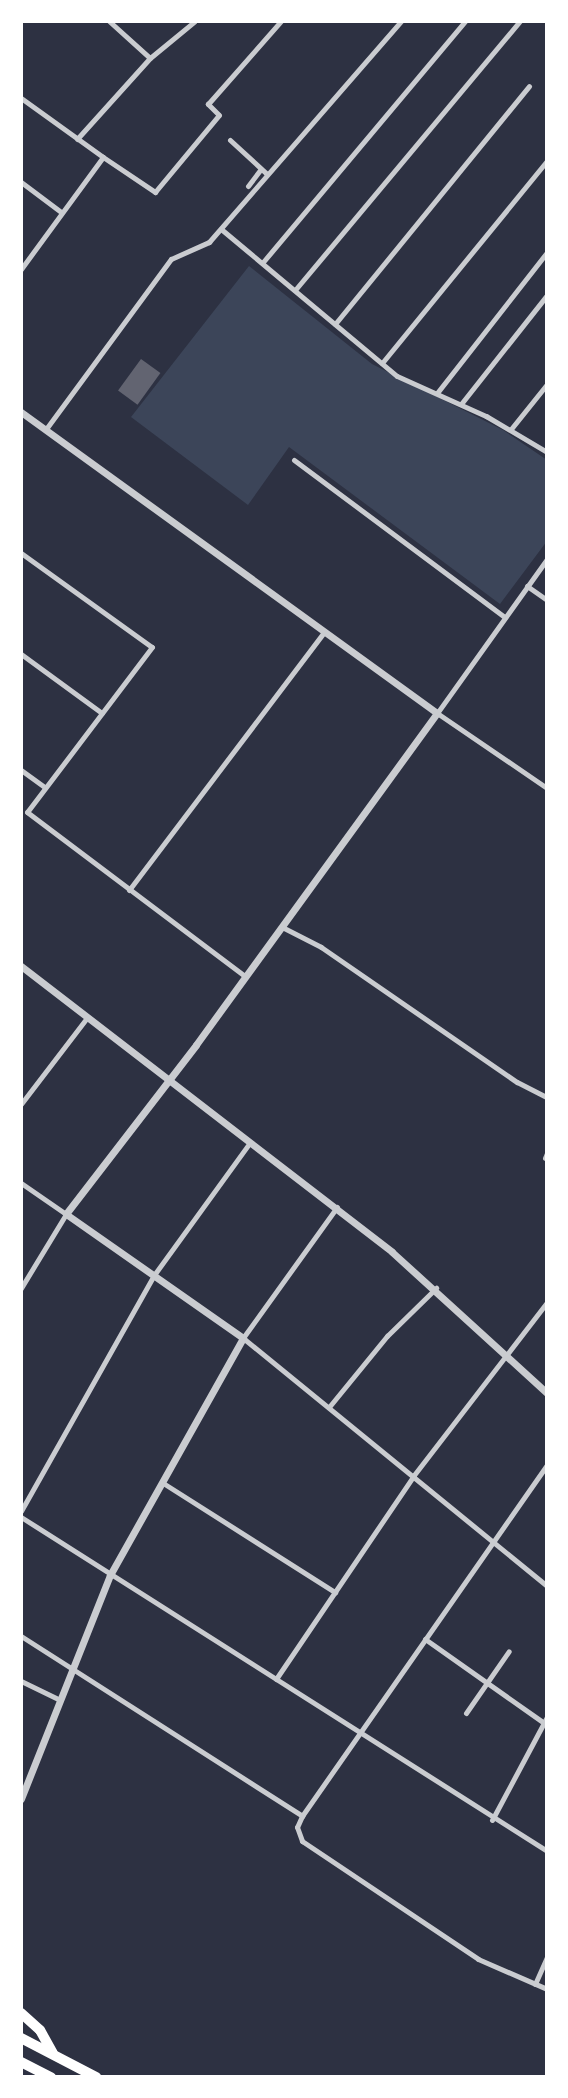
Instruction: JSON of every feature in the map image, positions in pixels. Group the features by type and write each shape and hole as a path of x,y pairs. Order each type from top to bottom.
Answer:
{"highway":[{"path":"21,2013 40,2030 53,2054"},
{"path":"21,2038 96,2077"},
{"path":"21,2062 51,2077"}],"street":[{"path":"77,139 150,58 195,21"},
{"path":"21,98 155,192 219,115 208,104 281,21"},
{"path":"46,429 171,259 209,242 401,21"},
{"path":"263,262 465,21"},
{"path":"295,290 520,21"},
{"path":"112,22 150,58"},
{"path":"335,324 529,86"},
{"path":"230,140 267,174"},
{"path":"21,269 103,157"},
{"path":"382,363 547,160"},
{"path":"248,186 261,169"},
{"path":"21,183 61,212"},
{"path":"221,229 397,376 511,429 547,452"},
{"path":"437,393 547,252"},
{"path":"461,404 547,295"},
{"path":"511,429 547,384"},
{"path":"21,412 437,713 547,788"},
{"path":"294,460 505,617"},
{"path":"21,553 152,647 21,818"},
{"path":"21,1288 66,1214 167,1082 243,975 282,927 547,559"},
{"path":"527,586 547,600"},
{"path":"128,890 324,632"},
{"path":"21,654 102,713"},
{"path":"21,771 44,787"},
{"path":"27,812 243,975"},
{"path":"282,927 321,947 517,1082 547,1097"},
{"path":"21,966 248,1145 337,1207 436,1288 547,1392"},
{"path":"21,1104 86,1019"},
{"path":"21,1511 153,1275 248,1145"},
{"path":"21,1183 243,1338 492,1538 547,1586"},
{"path":"21,1799 110,1575 243,1338 337,1207"},
{"path":"329,1406 387,1336 436,1288"},
{"path":"276,1679 414,1475 547,1302"},
{"path":"547,1465 492,1538 297,1826 302,1842 478,1959 547,1989"},
{"path":"163,1483 335,1592"},
{"path":"21,1517 362,1732 492,1820 547,1851"},
{"path":"21,1636 302,1816"},
{"path":"425,1639 545,1720 492,1820"},
{"path":"466,1713 509,1651"},
{"path":"21,1681 60,1700"},
{"path":"535,1984 547,1957"}],"shaded area":[{"path":"249,266 372,364 503,430 547,460 547,541 500,604 289,447 248,505 131,417"}],"building":[{"path":"141,359 160,373 137,405 118,391"}]}
